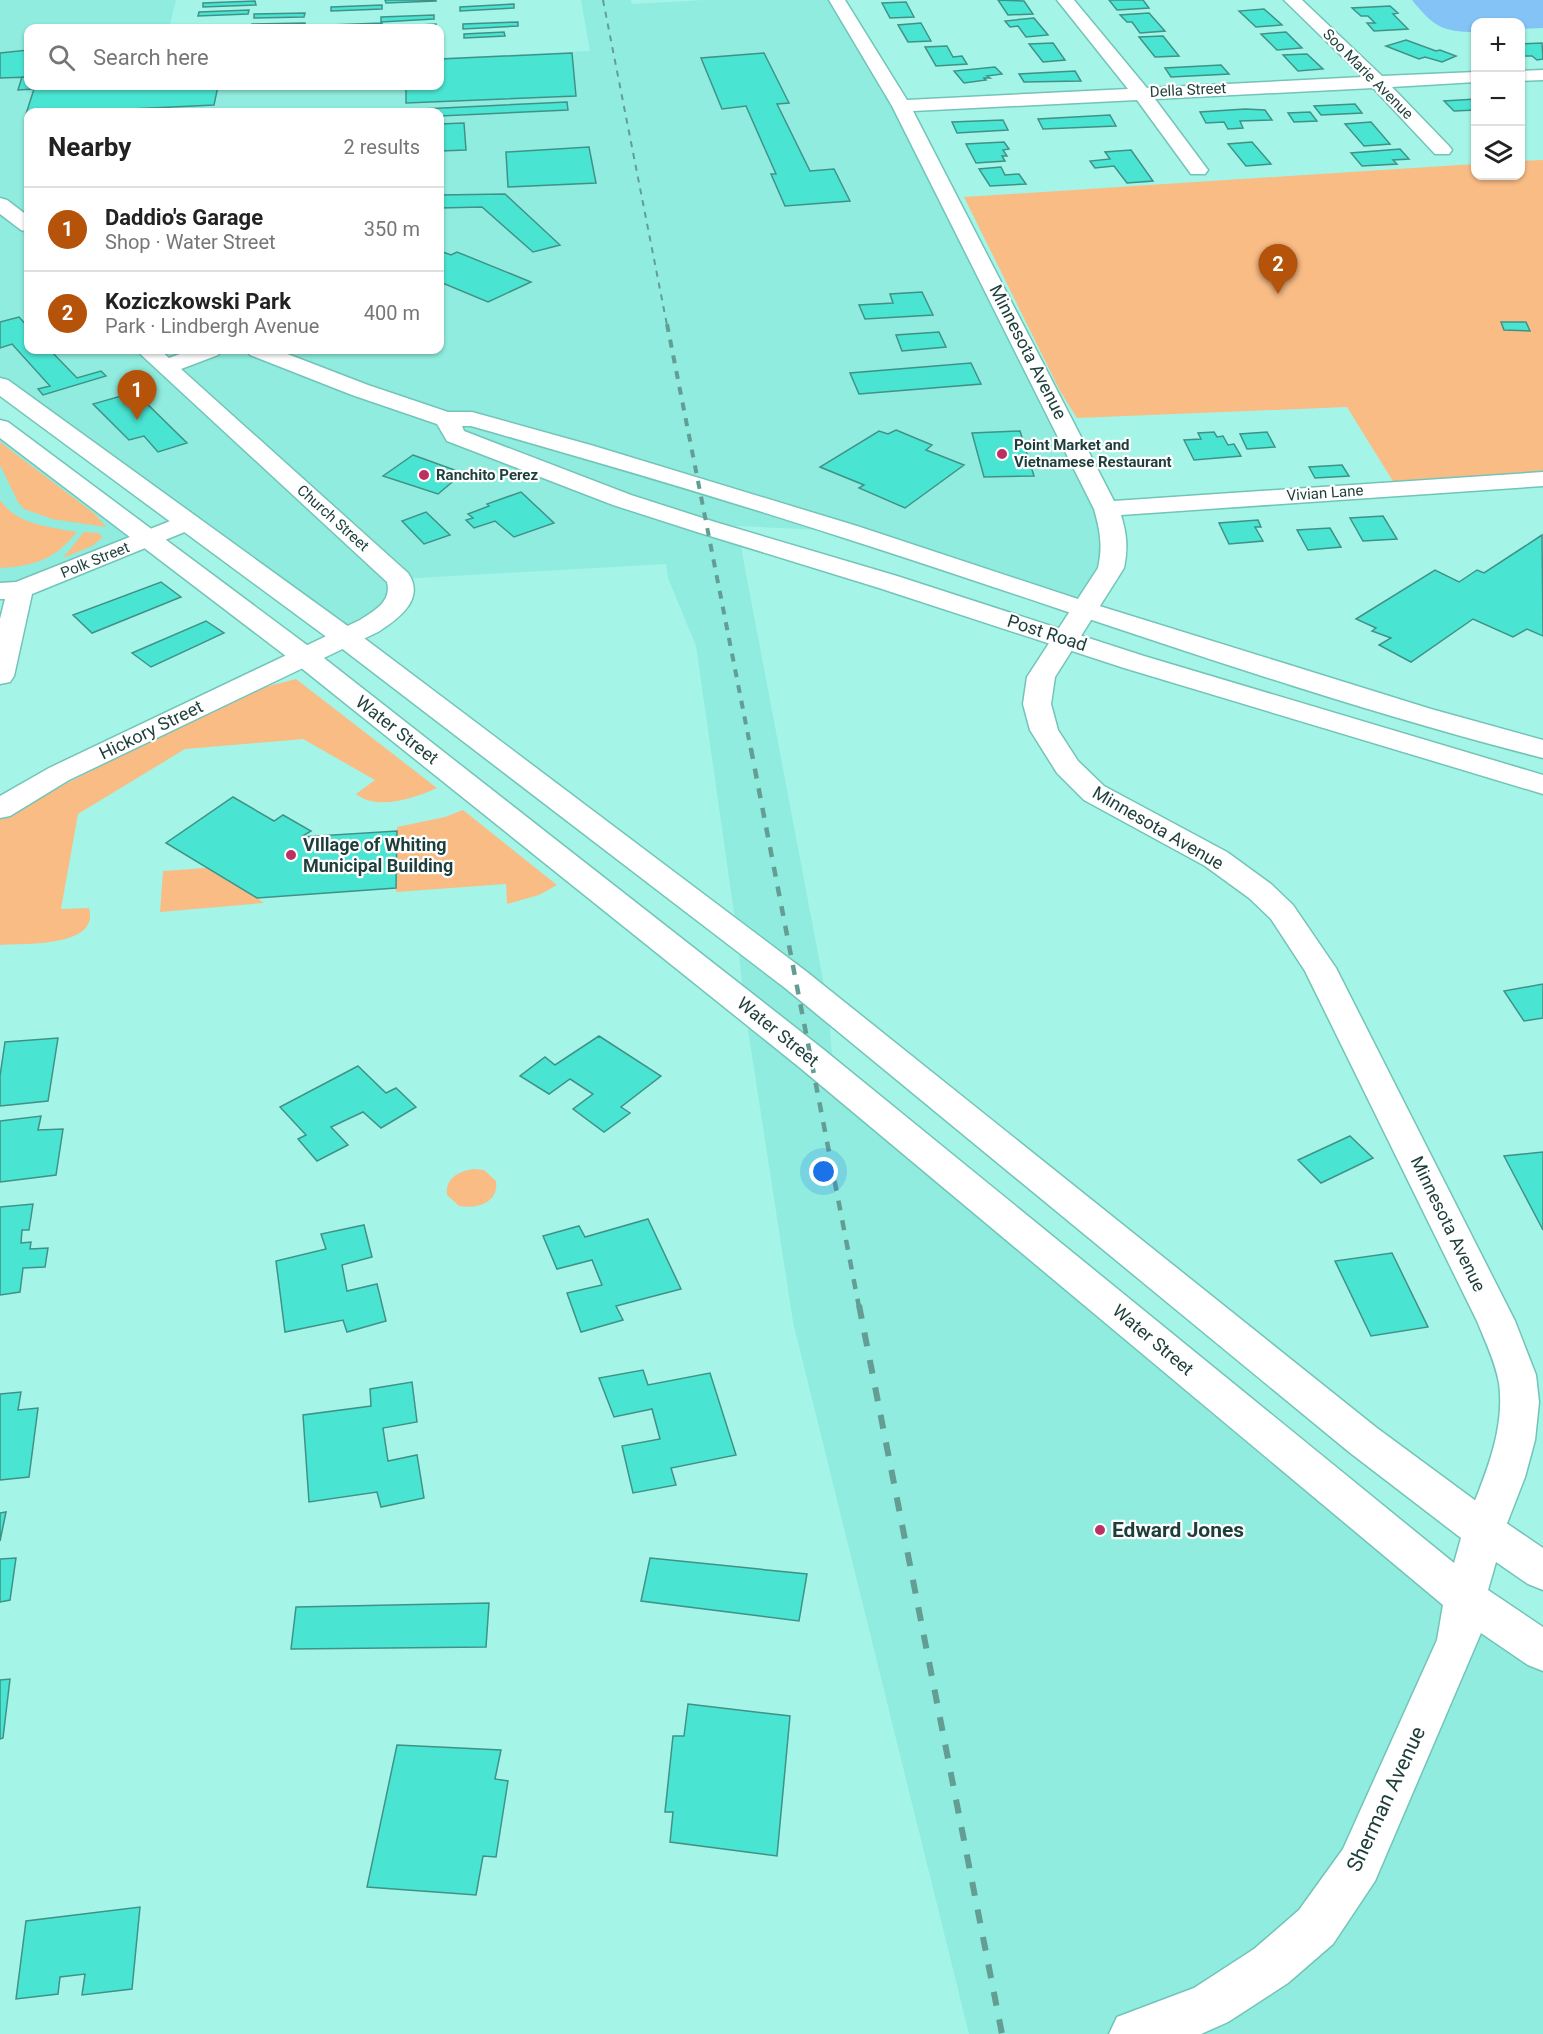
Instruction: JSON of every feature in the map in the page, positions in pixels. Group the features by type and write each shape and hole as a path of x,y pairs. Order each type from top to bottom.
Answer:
{"street":[{"name":"Minnesota Avenue","path":"837,0 901,106 1106,508 1114,534 1115,551 1111,568 1041,677 1037,691 1039,716 1054,749 1074,775 1094,793 1216,859 1260,891 1282,912 1320,968 1345,1015 1496,1321 1518,1383 1518,1427 1513,1455 1484,1531"},
{"path":"1065,0 1141,93 1198,170"},
{"name":"Soo Marie Avenue","path":"1292,0 1377,81 1442,150"},
{"path":"1525,76 1543,75"},
{"name":"Della Street","path":"901,106 1471,77"},
{"path":"0,204 24,223"},
{"name":"Church Street","path":"151,354 399,579 402,590 394,608 369,626 305,657"},
{"path":"166,368 200,354"},
{"path":"268,354 360,390 446,419"},
{"path":"0,385 346,638 796,980 1363,1440 1484,1531 1543,1571"},
{"name":"Post Road","path":"1543,749 1421,715 1084,610 848,531 472,419 446,419 455,436 554,475 697,524 888,582 1134,662 1543,785"},
{"name":"Water Street","path":"0,428 305,657 811,1058 1465,1599 1543,1651"},
{"name":"Vivian Lane","path":"1106,508 1543,479"},
{"name":"Polk Street","path":"10,591 188,522"},
{"path":"0,676 10,591"},
{"name":"Hickory Street","path":"0,808 59,774 305,657"},
{"name":"Sherman Avenue","path":"1134,2034 1157,2028 1211,2005 1271,1966 1316,1927 1359,1865 1458,1640 1465,1599 1484,1531"}],"shaded area":[{"path":"0,0 176,0 170,24 24,24 24,90 444,90 444,58 590,51 581,0 631,0 632,4 704,0 837,0 1114,534 1084,610 848,531 737,526 828,1006 834,1077 1543,1651 1543,2034 969,2034 793,1322 744,1004 737,934 696,646 668,578 666,564 400,579 402,590 346,638 0,385"},
{"path":"1412,0 1543,0 1543,28 1525,29 1525,18 1471,18 1471,32 1454,31 1439,26 1426,16"},
{"path":"1543,160 1543,473 1394,483 1347,407 1077,418 1060,391 964,197 1471,164 1471,180 1525,180 1525,161"},
{"path":"0,427 149,539 0,591"},
{"path":"0,442 95,514 106,527 52,519 24,509 18,502 0,465"},
{"path":"0,500 15,515 25,520 77,532 52,555 34,563 0,568"},
{"path":"84,532 98,533 103,537 92,546 63,558"},
{"path":"296,679 437,788 418,796 396,801 374,802 364,799 356,794 375,780 303,739 185,749 78,814 61,909 89,908 89,921 83,930 72,937 58,941 0,945 0,817 205,713 265,687"},
{"path":"463,810 557,885 539,895 507,904 506,884 396,892 397,827 445,817"},
{"path":"206,868 264,903 160,912 163,871"},
{"path":"474,1169 484,1170 496,1181 494,1195 479,1205 459,1206 447,1195 448,1184 454,1176"}],"building":[{"path":"385,0 436,0 436,1 386,3"},
{"path":"998,0 1024,1 1033,14 1008,15"},
{"path":"1109,0 1143,0 1149,8 1117,10"},
{"path":"255,1 256,5 203,7 203,3"},
{"path":"906,2 914,17 890,18 882,3"},
{"path":"514,4 514,8 460,11 460,7"},
{"path":"382,5 382,9 331,11 331,7"},
{"path":"1390,6 1398,13 1393,14 1408,29 1374,31 1367,23 1375,23 1368,16 1361,16 1352,8"},
{"path":"1264,9 1282,25 1256,27 1239,11"},
{"path":"249,10 248,14 198,16 199,12"},
{"path":"305,13 304,17 254,18 254,14"},
{"path":"1149,13 1165,31 1140,33 1132,22 1127,22 1120,15"},
{"path":"434,15 434,19 381,22 381,17"},
{"path":"1034,18 1048,35 1026,37 1018,26 1010,27 1005,21"},
{"path":"518,22 518,26 463,29 463,24"},
{"path":"305,23 305,24 252,24"},
{"path":"921,23 931,41 908,42 898,25"},
{"path":"504,32 505,36 464,38 464,34"},
{"path":"1286,32 1302,48 1277,50 1261,34"},
{"path":"1163,36 1179,56 1155,57 1139,37"},
{"path":"1406,40 1456,56 1442,62 1425,57 1419,59 1386,46"},
{"path":"1053,43 1065,60 1043,62 1029,44"},
{"path":"1542,43 1543,59 1537,60 1532,56 1525,56 1525,44"},
{"path":"947,46 953,57 962,56 967,64 936,66 925,47"},
{"path":"24,50 24,77 0,78 0,53"},
{"path":"572,53 576,96 406,103 406,90 444,90 444,59"},
{"path":"764,53 789,103 777,104 810,171 834,169 850,201 785,206 771,174 776,174 746,106 722,109 701,58"},
{"path":"1307,54 1323,69 1298,71 1283,55"},
{"path":"1221,65 1229,74 1171,77 1165,68"},
{"path":"995,67 1002,74 987,76 990,78 984,78 986,80 964,83 954,71"},
{"path":"1075,71 1081,81 1024,82 1019,74"},
{"path":"22,77 24,77 24,90 18,90"},
{"path":"34,90 217,90 214,105 151,108 28,108"},
{"path":"1471,99 1471,110 1454,111 1444,101"},
{"path":"567,102 568,110 444,116 443,108"},
{"path":"1355,104 1362,113 1321,115 1314,106"},
{"path":"1265,110 1272,120 1240,121 1243,128 1228,129 1224,122 1206,123 1200,112"},
{"path":"1310,112 1317,121 1294,122 1288,113"},
{"path":"1110,115 1116,126 1043,129 1038,119"},
{"path":"1003,120 1008,130 957,133 952,122"},
{"path":"1371,122 1390,144 1364,146 1345,124"},
{"path":"464,123 466,150 444,151 444,124"},
{"path":"1004,142 1009,149 1003,150 1007,156 1002,156 1005,161 976,163 966,144"},
{"path":"1252,142 1271,164 1246,166 1228,144"},
{"path":"589,147 596,183 508,187 506,152"},
{"path":"1400,149 1409,159 1393,160 1397,164 1362,166 1351,153"},
{"path":"1131,150 1153,181 1127,183 1114,166 1095,168 1090,161 1110,159 1105,152"},
{"path":"1001,167 1005,175 1019,174 1026,184 990,186 979,169"},
{"path":"505,194 560,245 533,252 482,207 444,208 444,195"},
{"path":"444,252 451,255 457,252 531,282 488,302 444,284"},
{"path":"922,292 933,315 865,319 859,305 893,303 890,294"},
{"path":"19,317 24,323 24,354 54,354 77,378 101,371 106,376 43,395 38,389 50,386 12,344 0,348 0,322"},
{"path":"1501,322 1526,322 1530,331 1504,330"},
{"path":"939,332 946,347 902,351 896,335"},
{"path":"971,363 981,384 859,394 850,373"},
{"path":"135,392 187,443 158,452 144,436 129,440 93,404"},
{"path":"896,430 932,445 926,450 964,465 905,508 859,488 864,485 820,467 879,431 888,434"},
{"name":"Point Market and Vietnamese Restaurant","path":"1020,431 1034,476 984,477 972,433"},
{"path":"1214,432 1217,437 1223,436 1228,445 1234,444 1241,456 1194,460 1184,440 1201,439 1198,433"},
{"path":"1267,432 1275,447 1247,449 1240,434"},
{"name":"Ranchito Perez","path":"413,455 463,473 438,494 383,476"},
{"path":"1342,465 1349,476 1315,478 1309,467"},
{"path":"521,492 554,523 514,537 495,521 474,528 466,520 473,518 468,514 489,506 487,504"},
{"path":"426,512 450,535 424,544 402,521"},
{"path":"1383,516 1397,539 1363,541 1350,518"},
{"path":"1258,520 1261,527 1255,527 1263,541 1229,544 1219,523"},
{"path":"1330,528 1341,547 1308,550 1297,530"},
{"path":"1542,535 1543,636 1527,629 1513,637 1473,619 1411,662 1379,645 1391,638 1372,631 1376,628 1356,619 1435,570 1459,582 1477,570 1484,573"},
{"path":"161,582 181,597 92,633 73,615"},
{"path":"206,621 224,633 151,667 132,653"},
{"name":"VIllage of Whiting Municipal Building","path":"233,797 274,821 283,815 311,831 301,837 397,831 396,888 257,898 166,843"},
{"path":"1543,984 1543,1018 1524,1021 1504,991"},
{"path":"599,1036 661,1076 621,1107 630,1113 604,1132 573,1109 593,1094 570,1079 549,1094 520,1076 545,1057 555,1065"},
{"path":"58,1038 48,1101 0,1106 0,1076 5,1042"},
{"path":"358,1066 386,1093 396,1088 416,1107 381,1128 363,1112 331,1127 348,1145 317,1161 298,1139 306,1135 280,1107"},
{"path":"41,1116 38,1130 63,1129 56,1175 0,1182 0,1121"},
{"path":"1350,1136 1373,1158 1321,1183 1298,1160"},
{"path":"1543,1152 1543,1230 1504,1156"},
{"path":"33,1204 29,1230 22,1230 21,1243 31,1242 30,1249 48,1248 45,1267 23,1268 20,1292 0,1295 0,1207"},
{"path":"648,1219 681,1289 616,1306 623,1320 581,1332 567,1293 602,1285 592,1260 557,1269 543,1236 579,1226 585,1237"},
{"path":"364,1225 372,1257 342,1265 347,1291 377,1284 386,1321 347,1332 343,1320 285,1332 276,1261 326,1249 321,1234"},
{"path":"1392,1253 1428,1327 1371,1336 1335,1261"},
{"path":"643,1370 648,1385 710,1373 736,1455 671,1468 676,1485 633,1493 622,1446 660,1439 652,1409 614,1417 599,1378"},
{"path":"412,1382 417,1422 383,1428 388,1461 417,1455 424,1498 381,1507 377,1492 309,1502 303,1415 371,1406 370,1389"},
{"path":"21,1392 18,1410 38,1408 29,1477 0,1480 0,1394"},
{"path":"6,1512 0,1541 0,1513"},
{"path":"16,1558 10,1600 0,1602 0,1559"},
{"path":"650,1558 807,1574 799,1621 641,1601"},
{"path":"489,1603 486,1647 291,1649 296,1607"},
{"path":"10,1679 3,1738 0,1739 0,1680"},
{"path":"688,1704 790,1716 777,1856 670,1842 673,1812 665,1812 673,1736 684,1736"},
{"path":"397,1745 501,1750 495,1779 508,1781 496,1857 483,1856 476,1895 367,1887"},
{"path":"140,1907 132,1989 82,1995 85,1974 60,1977 58,1994 16,1999 26,1921"}],"railway":[{"path":"603,0 667,325"},
{"path":"667,324 751,750"},
{"path":"751,749 859,1307"},
{"path":"859,1305 1002,2034"}],"place":[{"name":"Koziczkowski Park","path":"1278,294"},
{"name":"Daddio's Garage","path":"137,420"},
{"name":"Point Market and Vietnamese Restaurant","path":"1002,454"},
{"name":"Ranchito Perez","path":"424,475"},
{"name":"VIllage of Whiting Municipal Building","path":"291,855"},
{"name":"Edward Jones","path":"1100,1530"}]}
